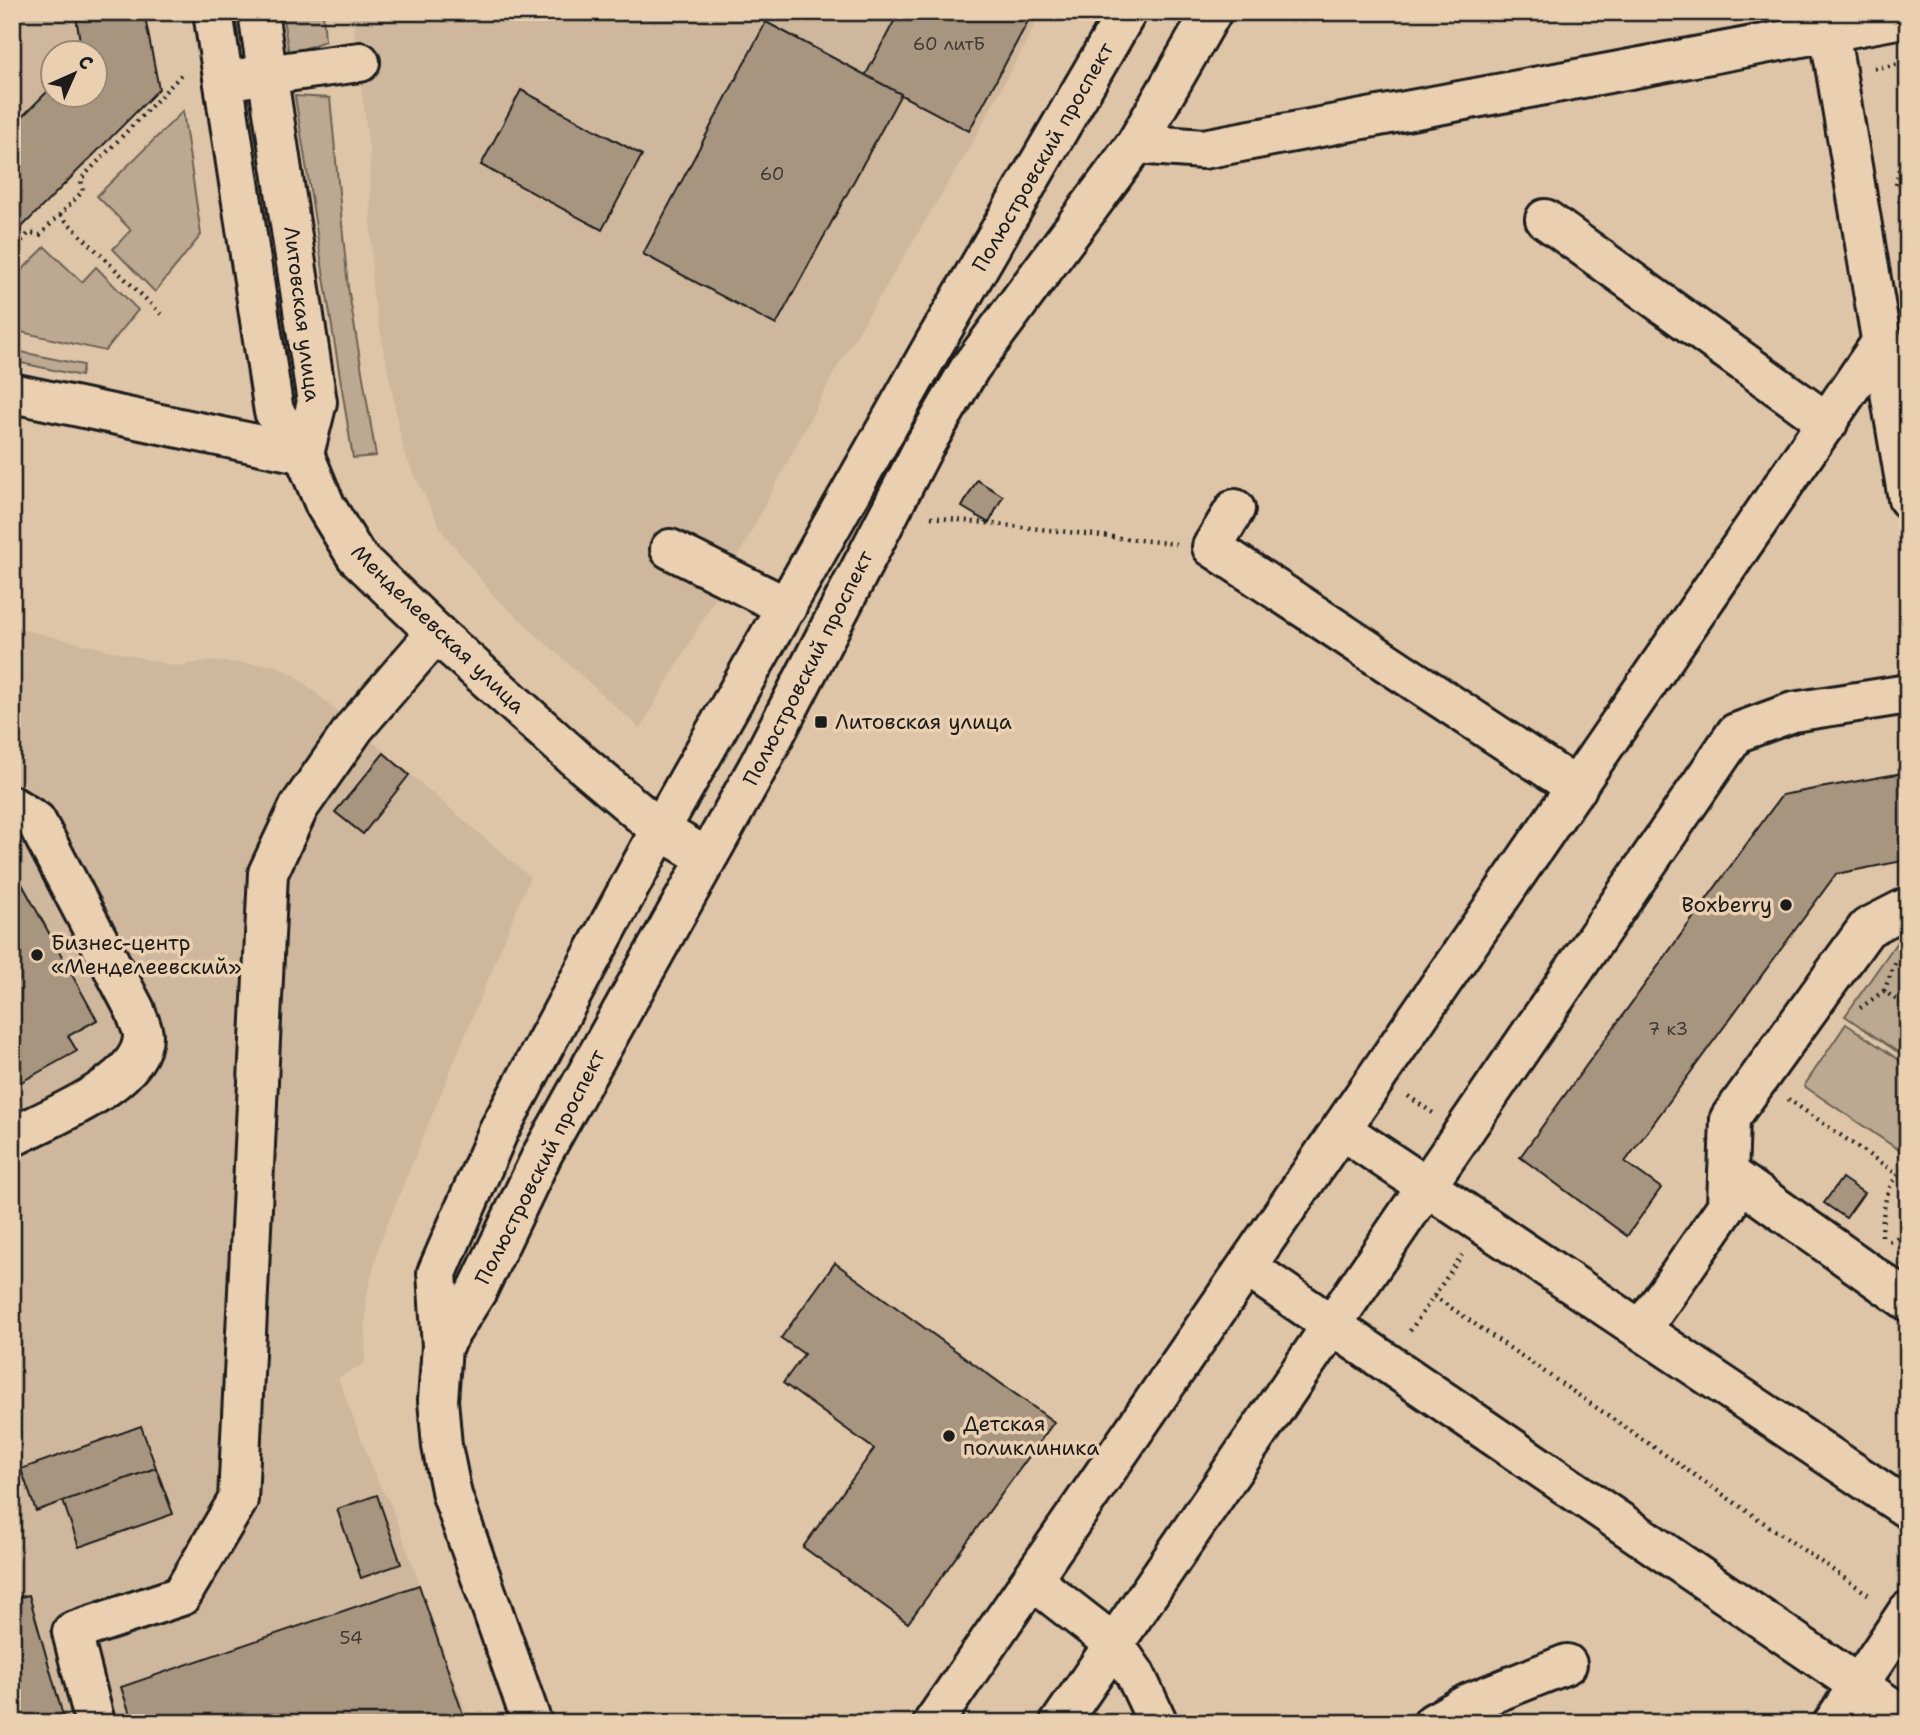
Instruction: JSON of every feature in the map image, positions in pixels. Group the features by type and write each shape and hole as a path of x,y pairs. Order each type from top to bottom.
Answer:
{"main road":[{"name":"Литовская улица","path":"214,12 274,412 304,454"},
{"name":"Литовская улица","path":"258,12 317,402 304,454"},
{"name":"Полюстровский проспект","path":"532,1723 452,1495 442,1446 438,1400 442,1346 437,1273 499,1130 660,831 933,346 1126,12"},
{"name":"Полюстровский проспект","path":"442,1346 478,1289 543,1153 758,767 923,448 970,368 1136,144 1212,12"},
{"path":"1136,144 1203,149 1828,21 1908,17"},
{"path":"1828,21 1908,499"},
{"path":"224,80 360,62"},
{"path":"1545,219 1828,424"},
{"path":"933,1723 1828,424 1883,340"},
{"path":"12,393 304,454"},
{"name":"Менделеевская улица","path":"304,454 325,505 356,556 436,633 660,831 706,857"},
{"path":"1235,509 1212,547 1577,788"},
{"path":"670,549 787,607"},
{"path":"95,1723 72,1632 181,1596 238,1500 268,873 299,807 355,727 436,633"},
{"path":"1060,1723 1736,733 1793,712 1908,694"},
{"path":"12,806 36,821 135,1010 143,1035 137,1059 118,1080 12,1137"},
{"path":"1641,1330 1727,1206 1730,1118 1867,928 1908,907"},
{"path":"1342,1130 1908,1509"},
{"path":"1728,1172 1908,1301"},
{"path":"1247,1268 1908,1719"},
{"path":"1031,1580 1114,1644 1135,1674 1157,1723"},
{"path":"1833,1723 1905,1614"},
{"path":"1433,1723 1469,1703 1567,1664"}],"path":[{"path":"12,251 29,233 40,235 60,215 83,191 81,179 187,69"},
{"path":"1908,153 1899,169 1896,185 1899,200 1908,215"},
{"path":"60,215 162,315"},
{"path":"923,516 1212,547"},
{"path":"1884,991 1896,961 1908,953"},
{"path":"1379,1076 1463,1133"},
{"path":"1758,1079 1897,1174"},
{"path":"1882,1244 1883,1205 1897,1174 1908,1167"},
{"path":"1387,1364 1483,1225"},
{"path":"1434,1296 1905,1614"}],"shaded area":[{"path":"12,12 144,12 159,89 12,237"},
{"path":"282,12 323,12 325,41 289,54"},
{"path":"352,12 1042,12 974,140 835,371 727,578 640,729 494,596 442,531 404,453 372,289 370,156"},
{"path":"295,96 330,98 348,287 376,456 353,458"},
{"path":"183,111 201,235 155,292 113,249 131,230 97,196"},
{"path":"45,247 82,282 96,267 138,310 105,351 12,330 12,280"},
{"path":"12,350 83,365 81,376 12,361"},
{"path":"12,627 175,666 209,661 274,665 295,675 530,877 380,1242 366,1298 365,1363 338,1378 379,1485 391,1505 470,1723 12,1723"},
{"path":"1908,940 1908,1059 1845,1016 1897,942"},
{"path":"1846,1024 1908,1066 1908,1156 1804,1086"}],"building":[{"path":"75,12 144,12 159,89 12,237 12,127 38,101 38,108 108,108 108,38 80,38"},
{"path":"899,12 1033,12 969,131 865,76"},
{"path":"766,22 901,94 776,325 643,254"},
{"path":"521,90 642,155 602,230 481,165"},
{"path":"977,480 1003,496 989,523 962,507"},
{"path":"384,753 409,775 363,834 335,812"},
{"path":"1908,772 1908,860 1836,874 1625,1162 1661,1188 1627,1236 1520,1157 1782,795"},
{"name":"Бизнес-центр «Менделеевский»","path":"22,884 97,1020 68,1036 77,1051 12,1087 12,889"},
{"path":"1842,1178 1864,1193 1846,1218 1824,1203"},
{"name":"Детская поликлиника","path":"835,1263 1054,1422 908,1623 803,1547 874,1449 783,1383 804,1354 781,1338"},
{"path":"141,1426 156,1468 36,1511 21,1469"},
{"path":"156,1468 173,1514 79,1547 63,1501"},
{"path":"377,1495 401,1564 361,1578 337,1509"},
{"path":"419,1585 466,1723 133,1723 121,1687"},
{"path":"29,1595 65,1723 12,1723 12,1599"}],"place":[{"name":"Литовская улица","path":"821,722"},
{"name":"Boxberry","path":"1786,905"},
{"name":"Бизнес-центр «Менделеевский»","path":"37,955"},
{"name":"Детская поликлиника","path":"949,1436"}]}
